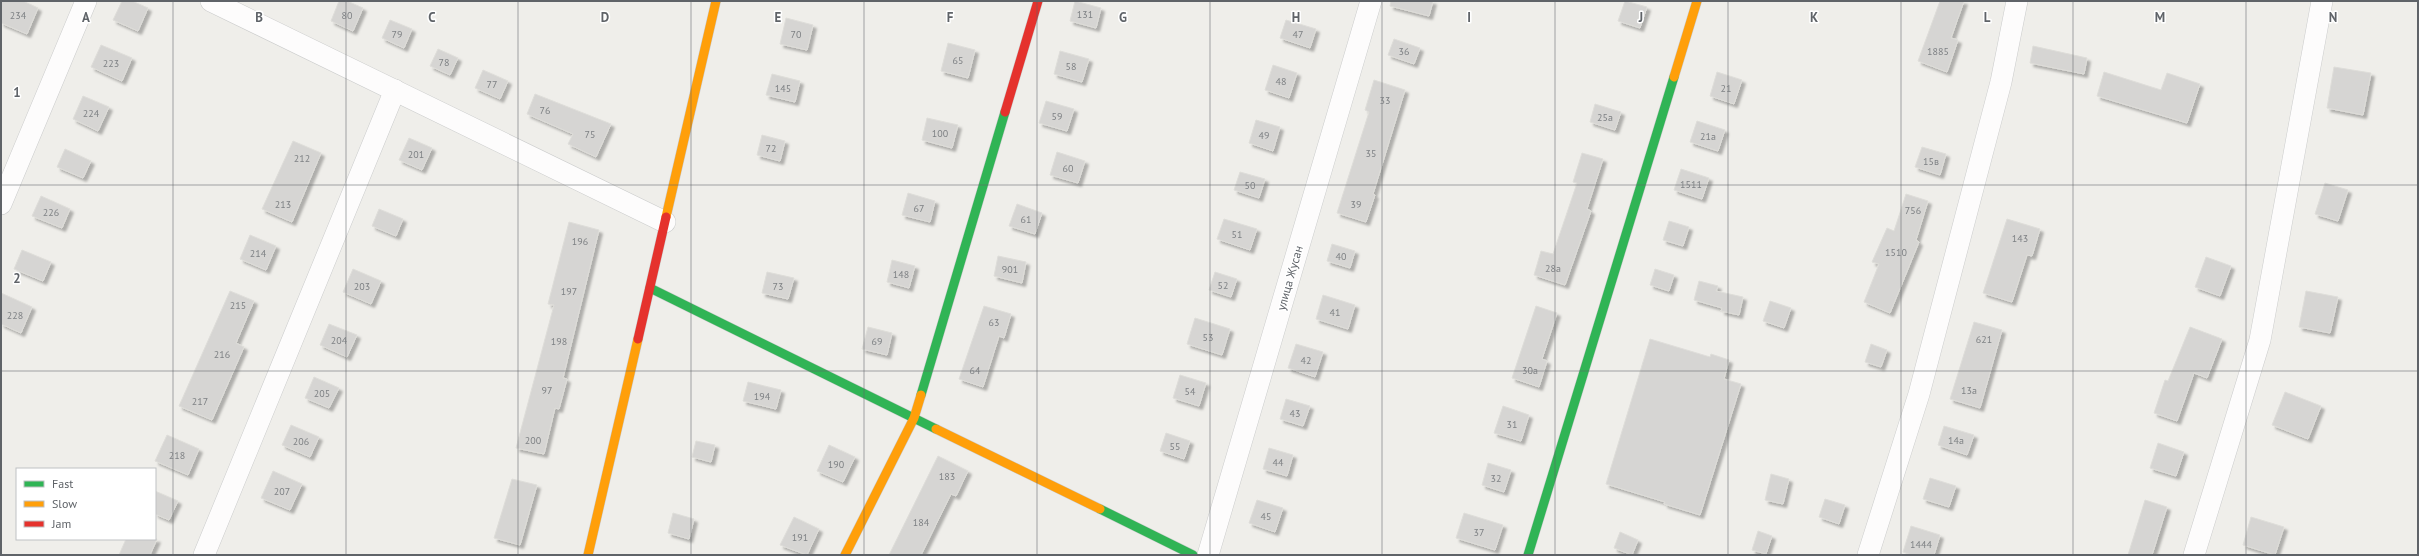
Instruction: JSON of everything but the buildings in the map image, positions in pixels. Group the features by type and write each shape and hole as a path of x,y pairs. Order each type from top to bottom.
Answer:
{"street":[{"path":"1,204 86,1"},
{"path":"211,1 665,222"},
{"path":"588,555 716,1"},
{"path":"845,555 914,418 1038,1"},
{"name":"улица Жусан","path":"1208,555 1371,1"},
{"path":"1528,555 1697,1"},
{"path":"1868,555 1919,394 2002,82 2017,1"},
{"path":"2194,555 2260,340 2322,1"},
{"path":"204,555 395,90"},
{"path":"650,288 1192,555"}],"traffic: fast":[{"path":"1528,555 1674,77"},
{"path":"921,395 1005,112"},
{"path":"650,288 936,429"},
{"path":"1100,509 1193,555"}],"traffic: slow":[{"path":"666,217 716,1"},
{"path":"1674,77 1697,1"},
{"path":"588,555 638,339"},
{"path":"845,555 914,418 921,395"},
{"path":"936,429 1100,509"}],"traffic: jam":[{"path":"1005,112 1038,1"},
{"path":"638,339 666,217"}]}
